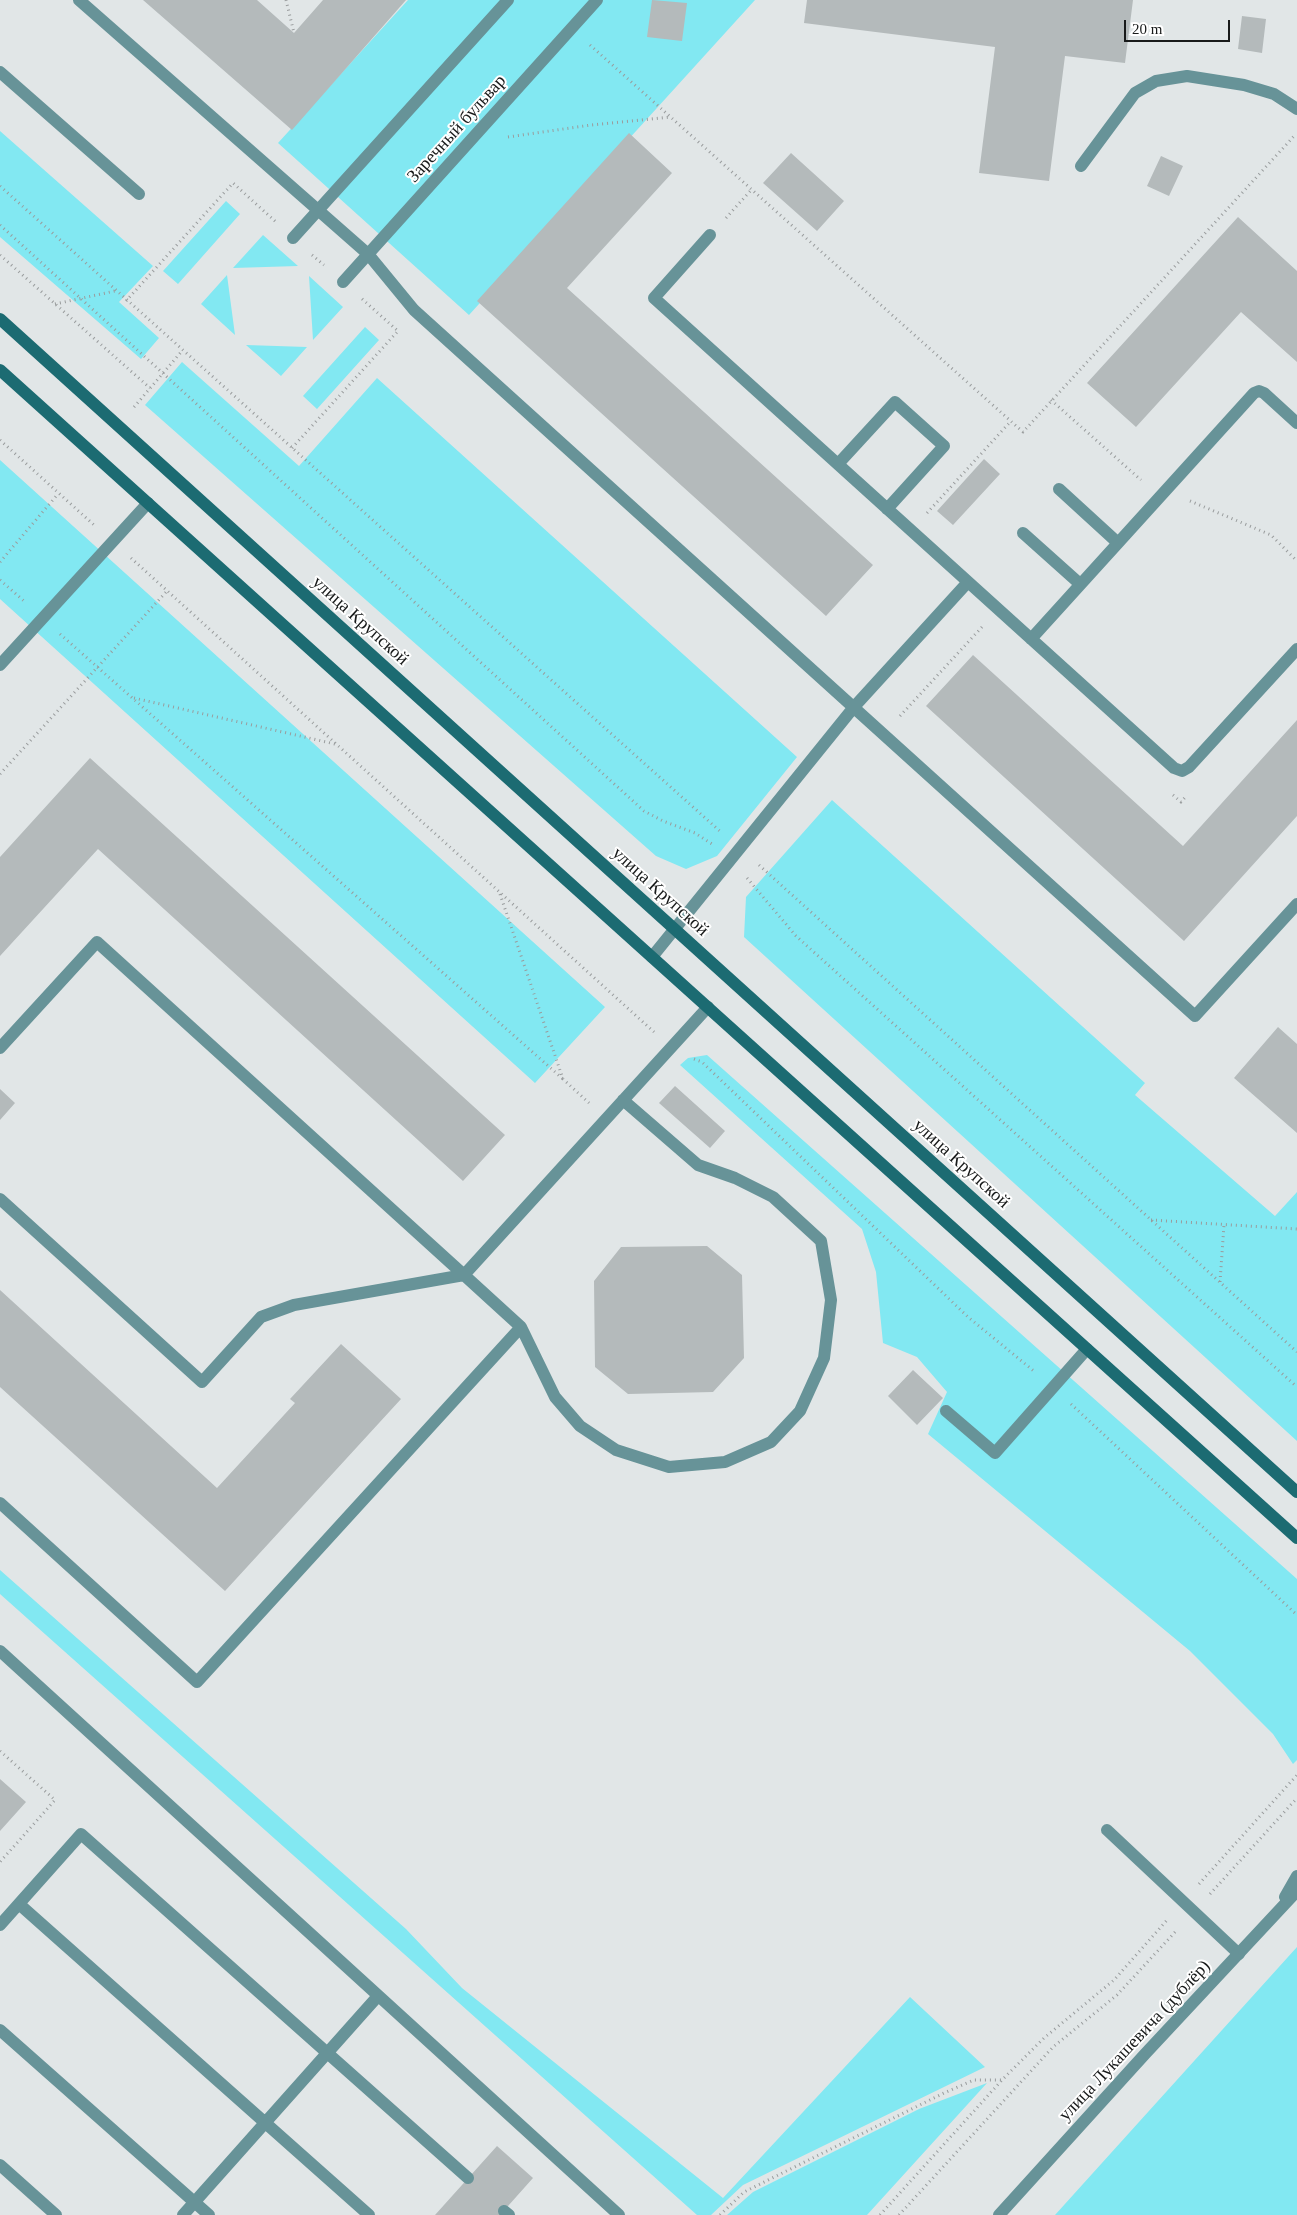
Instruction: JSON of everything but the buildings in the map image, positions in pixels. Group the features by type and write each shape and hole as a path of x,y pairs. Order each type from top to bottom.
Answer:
{"main road":[{"name":"улица Крупской","path":"0,319 1297,1492"},
{"path":"0,370 1297,1538"}],"street":[{"path":"79,0 368,254 414,310 1195,1016 1297,904"},
{"path":"293,238 508,0"},
{"name":"Заречный бульвар","path":"343,282 597,0"},
{"path":"0,72 139,194"},
{"path":"1081,166 1135,93 1156,81 1187,76 1244,85 1274,94 1297,109"},
{"path":"710,235 654,298 1174,768 1182,771 1189,768 1297,649"},
{"path":"1031,639 1254,393 1259,391 1264,393 1297,423"},
{"path":"838,464 895,402 944,446 887,509"},
{"path":"1059,489 1118,543"},
{"path":"0,665 148,504"},
{"path":"1023,533 1080,584"},
{"path":"652,957 741,850 854,707 968,582"},
{"path":"0,1048 97,942 521,1327 555,1397 580,1426 616,1450 669,1467 725,1462 771,1442 800,1411 824,1358 832,1300 821,1241 773,1197 734,1178 698,1166 623,1100"},
{"path":"0,1199 202,1382 261,1317 294,1305 464,1275 708,1007"},
{"path":"0,1503 197,1682 521,1327"},
{"path":"946,1412 996,1454 1087,1349"},
{"path":"0,1651 617,2214"},
{"path":"1107,1830 1239,1954"},
{"path":"0,1925 82,1834 468,2178"},
{"path":"1274,1915 1297,1876"},
{"name":"улица Лукашевича (дублёр)","path":"1000,2215 1145,2054 1297,1891"},
{"path":"19,1904 369,2215"},
{"path":"183,2215 378,1996"},
{"path":"0,2030 209,2215"},
{"path":"0,2165 56,2215"}],"path":[{"path":"286,0 294,33"},
{"path":"571,28 1022,432 1297,134"},
{"path":"469,142 591,125 671,117"},
{"path":"126,301 233,184 398,331 292,448"},
{"path":"0,186 126,301 741,850 1297,1352"},
{"path":"710,235 752,189"},
{"path":"0,226 644,811 662,821 694,833 708,841 732,861 796,936 1297,1386"},
{"path":"0,255 150,388"},
{"path":"55,304 116,291"},
{"path":"118,425 182,351"},
{"path":"911,530 1011,421"},
{"path":"0,440 671,1047 702,1062 968,1317 1053,1388 1297,1614"},
{"path":"0,562 58,494"},
{"path":"0,580 606,1119"},
{"path":"0,774 167,591"},
{"path":"884,734 984,624"},
{"path":"132,698 336,744"},
{"path":"500,893 563,1079"},
{"path":"1151,1220 1297,1229"},
{"path":"1220,1283 1224,1226"},
{"path":"0,1751 55,1800 0,1862"},
{"path":"1194,1890 1297,1775"},
{"path":"899,2215 1053,2047 1117,1995 1297,1798"},
{"path":"880,2215 1002,2080 1044,2038 1114,1980 1169,1918"},
{"path":"720,2215 744,2192 944,2093 974,2080 1002,2080"}],"shaded area":[{"path":"408,0 755,0 469,315 278,143"},
{"path":"0,131 153,266 119,302 159,338 141,359 0,237"},
{"path":"226,201 240,214 178,284 163,271"},
{"path":"263,235 298,266 233,268"},
{"path":"227,275 235,335 201,304"},
{"path":"309,276 343,307 313,340"},
{"path":"365,327 379,340 317,409 303,396"},
{"path":"246,345 307,347 281,376"},
{"path":"182,362 299,466 377,378 797,757 717,856 686,869 656,856 145,405"},
{"path":"0,460 605,1007 535,1083 0,599"},
{"path":"832,800 1145,1083 1135,1095 1275,1216 1297,1192 1297,1441 744,937 746,897"},
{"path":"707,1055 1297,1579 1297,1760 1293,1764 1273,1734 1190,1651 928,1434 947,1392 917,1357 883,1343 876,1272 862,1229 680,1065 688,1058"},
{"path":"0,1570 406,1929 462,1988 723,2198 910,1997 985,2067 743,2185 711,2215 697,2215 0,1594"},
{"path":"1297,1947 1297,2215 1055,2215"},
{"path":"987,2083 867,2215 727,2215 753,2192 919,2109"}]}
